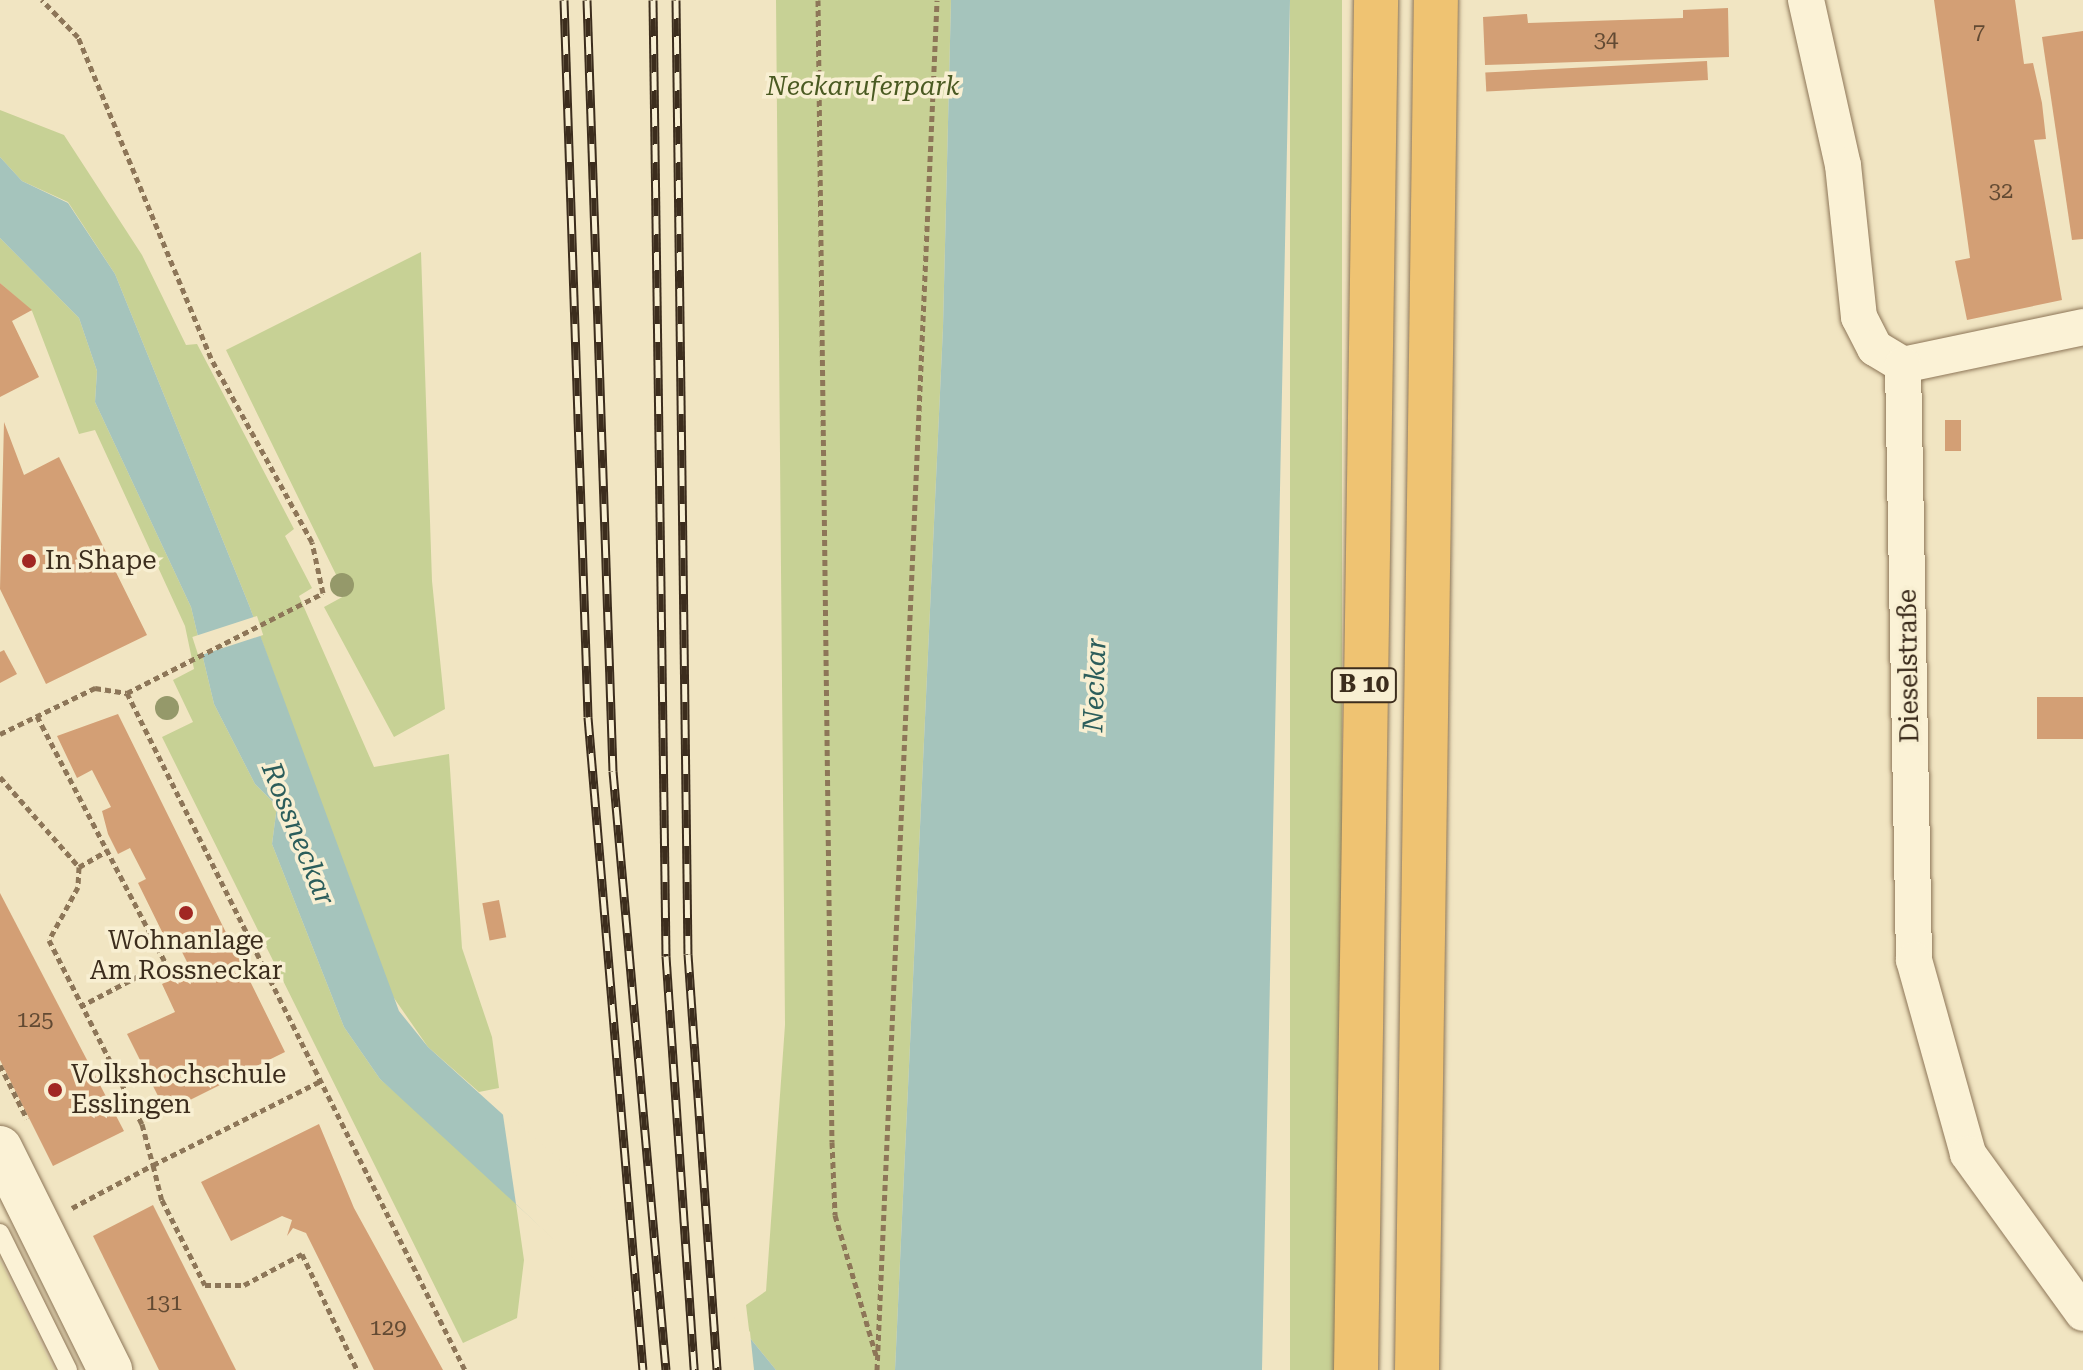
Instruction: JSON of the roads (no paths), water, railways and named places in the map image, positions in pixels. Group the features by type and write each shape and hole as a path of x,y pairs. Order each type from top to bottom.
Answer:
{"highway":[{"name":"B 10","path":"1356,1370 1376,0"},
{"name":"B 10","path":"1417,1370 1436,0"}],"main road":[{"path":"0,1148 19,1229 110,1370"}],"street":[{"path":"1806,0 1843,165 1859,317 1875,348 1903,365 2083,327"},
{"name":"Dieselstraße","path":"1903,365 1917,981 1968,1154 2083,1313"}],"lane":[{"path":"19,1229 68,1370"}],"water":[{"name":"Neckar","path":"951,0 1290,0 1262,1370 895,1370 943,327"},
{"name":"Rossneckar","path":"0,157 22,181 68,203 115,274 249,605 399,1011 428,1047 750,1338 776,1370 696,1370 380,1079 344,1027 272,844 277,806 255,784 214,704 191,607 95,402 97,371 79,318 0,238"}],"railway":[{"path":"564,0 588,717 643,1370"},
{"path":"587,0 613,771 666,1370"},
{"path":"653,0 666,956 694,1370"},
{"path":"676,0 688,954 717,1370"}],"place":[{"name":"In Shape","path":"29,561"},
{"name":"Wohnanlage Am Rossneckar","path":"186,913"},
{"name":"Volkshochschule Esslingen","path":"55,1090"}],"park label":[{"name":"Neckaruferpark","path":"863,87"}]}
